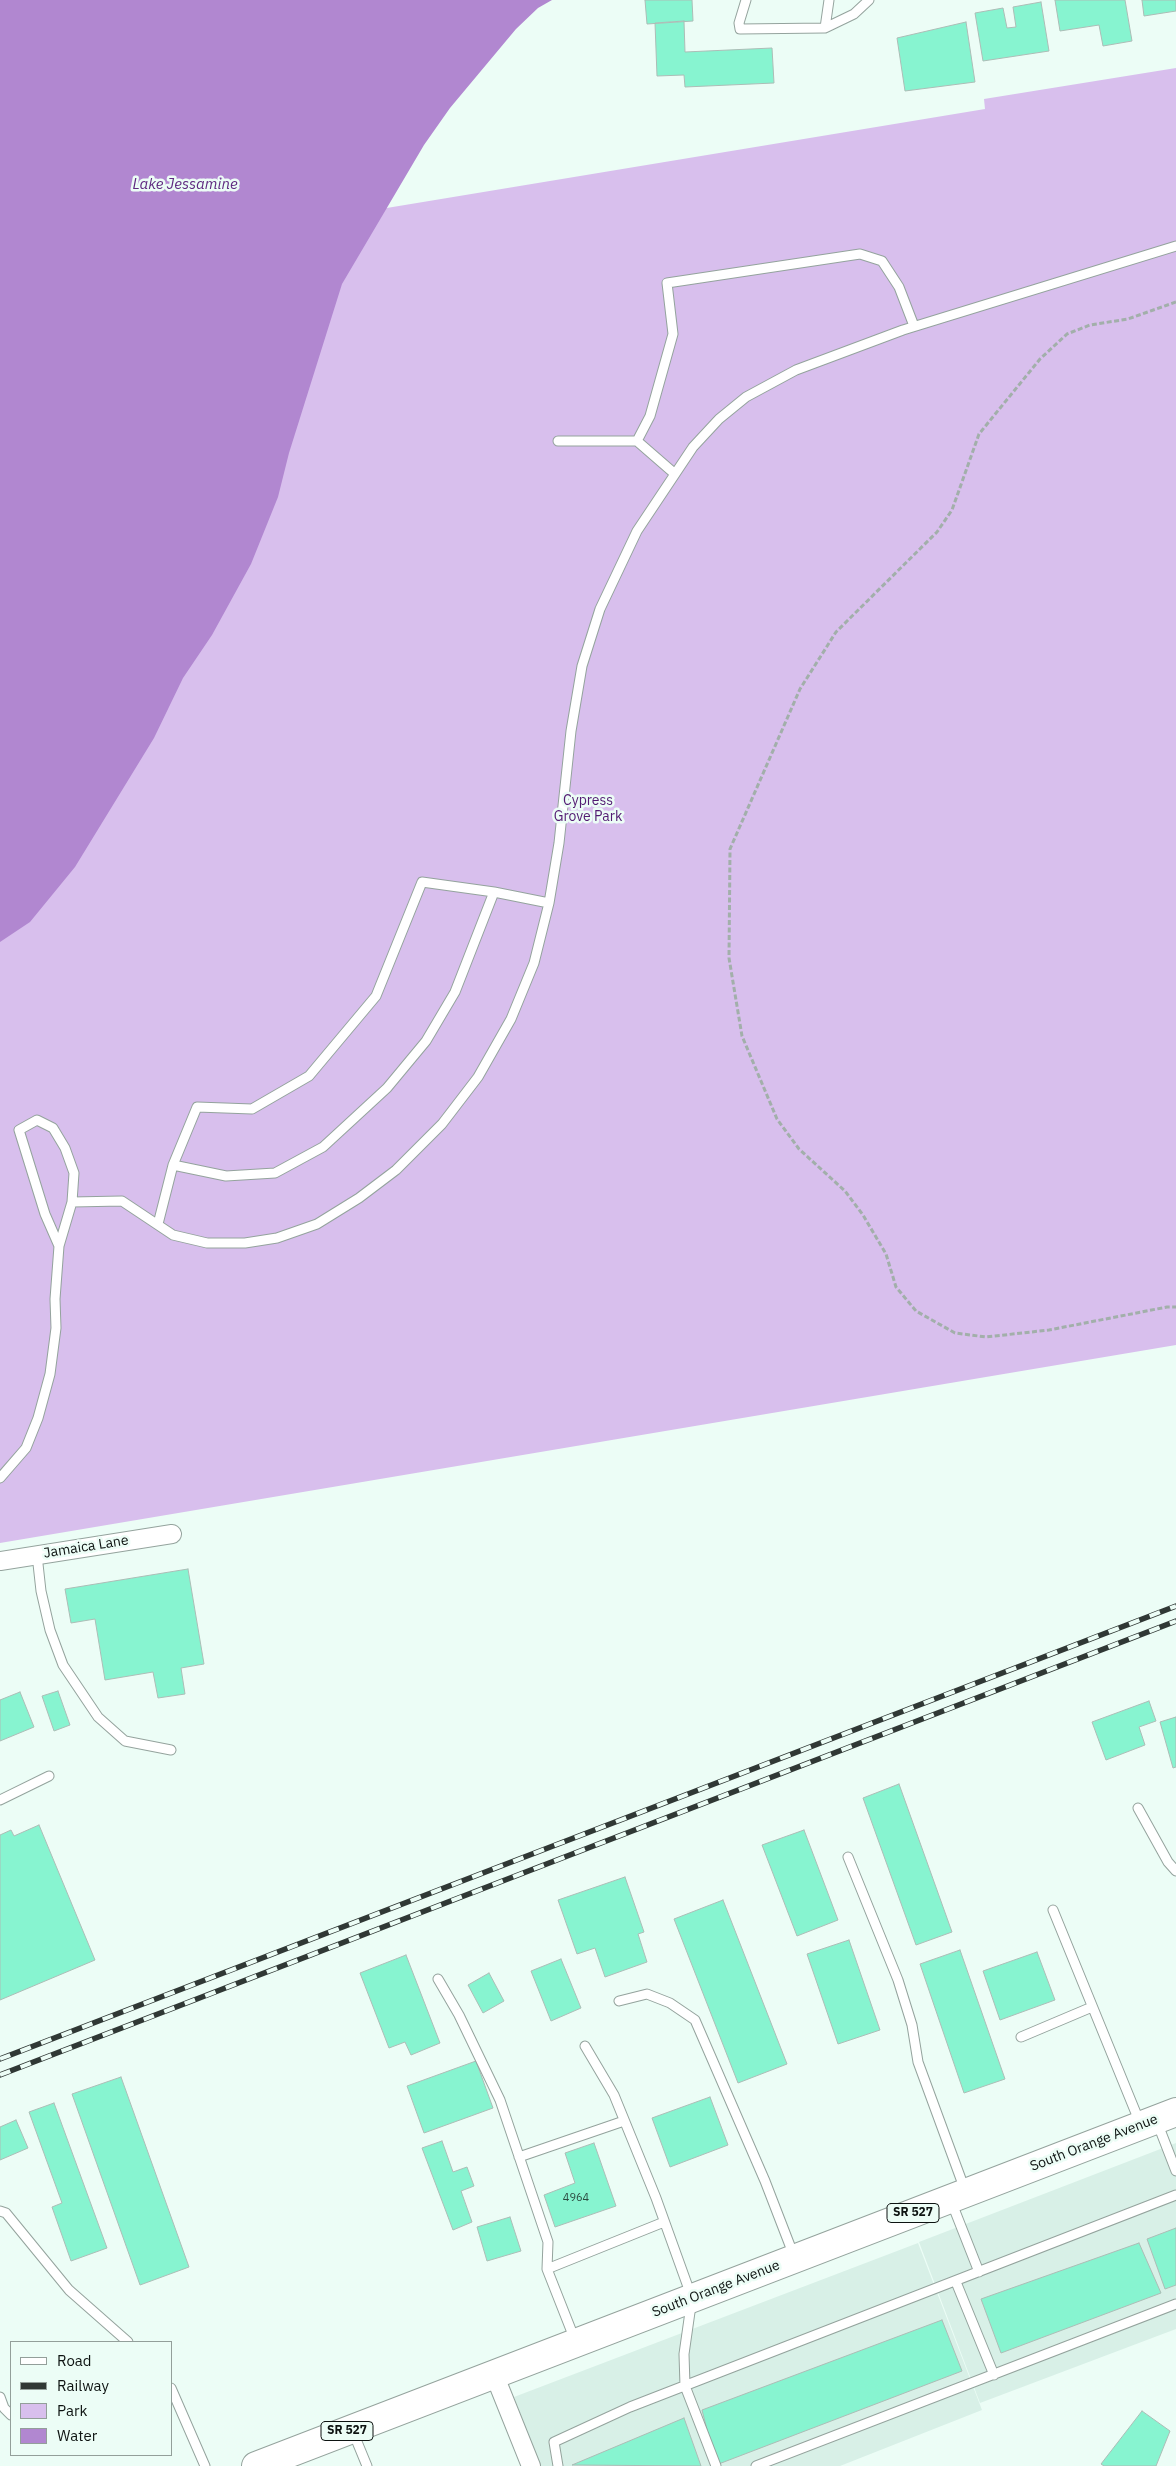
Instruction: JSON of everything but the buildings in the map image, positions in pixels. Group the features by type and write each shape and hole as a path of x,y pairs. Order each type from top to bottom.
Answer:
{"main road":[{"name":"South Orange Avenue","path":"262,2465 351,2429 1158,2119"}],"street":[{"name":"Jamaica Lane","path":"0,1561 172,1534"},
{"path":"494,2374 531,2466"}],"lane":[{"path":"746,0 739,23 740,29 826,28 854,14 869,0"},
{"path":"826,28 828,0"},
{"path":"72,1202 122,1201 173,1235 207,1243 246,1243 277,1238 317,1224 359,1198 396,1170 442,1124 483,1068 511,1019 534,963 548,903 559,843 571,731 582,666 600,609 637,531 694,447 719,418 746,397 796,370 914,326 1176,246"},
{"path":"637,441 650,416 673,334 668,283 860,254 882,261 899,287 914,326"},
{"path":"558,441 637,441 675,474"},
{"path":"158,1224 173,1165 197,1106 252,1109 309,1076 376,996 422,882 494,892 548,903"},
{"path":"173,1165 226,1176 275,1173 324,1147 387,1088 426,1041 455,992 494,892"},
{"path":"0,1478 26,1448 38,1418 50,1374 56,1328 54,1299 59,1246 72,1202 74,1173 65,1148 53,1128 37,1120 19,1130 45,1214 59,1246"},
{"path":"37,1555 41,1591 50,1630 64,1665 98,1717 125,1741 171,1750"},
{"path":"0,1800 49,1776"},
{"path":"1138,1808 1168,1862 1176,1871"},
{"path":"848,1857 898,1980 912,2026 918,2062 979,2272"},
{"path":"1053,1910 1092,2007 1158,2119 1176,2171"},
{"path":"438,1979 459,2015 500,2100 548,2242 547,2269 576,2343"},
{"path":"620,2000 647,1994 670,2003 694,2020 765,2181 794,2259"},
{"path":"1021,2037 1092,2007"},
{"path":"585,2046 614,2095 692,2298 684,2354 685,2386 716,2466"},
{"path":"519,2157 624,2121"},
{"path":"558,2466 554,2442 685,2386 1176,2195"},
{"path":"0,2212 11,2220 70,2290 127,2341"},
{"path":"547,2269 664,2222"},
{"path":"956,2282 994,2375"},
{"path":"756,2466 1176,2304"},
{"path":"172,2390 205,2466"},
{"path":"0,2397 4,2408 10,2413"},
{"path":"351,2429 367,2466"}],"path":[{"path":"1176,302 1128,319 1090,325 1067,334 1040,359 979,434 952,510 937,532 836,632 800,689 730,849 729,958 742,1036 776,1118 799,1149 845,1191 859,1209 886,1254 896,1288 916,1311 955,1332 986,1337 1049,1330 1167,1307 1176,1308"}],"shaded area":[{"path":"1176,2143 1176,2329 980,2403 919,2242"},
{"path":"918,2243 982,2410 840,2466 540,2466 514,2397"}],"green space":[{"name":"Cypress Grove Park","path":"1176,68 1176,1345 0,1543 0,272 985,109 984,99"}],"water":[{"name":"Lake Jessamine","path":"0,0 552,0 538,8 516,29 450,108 424,145 342,284 289,453 278,497 251,564 212,635 183,678 154,738 75,867 30,922 0,942"}],"railway":[{"path":"0,2059 1176,1606"},
{"path":"0,2075 1176,1621"}]}
